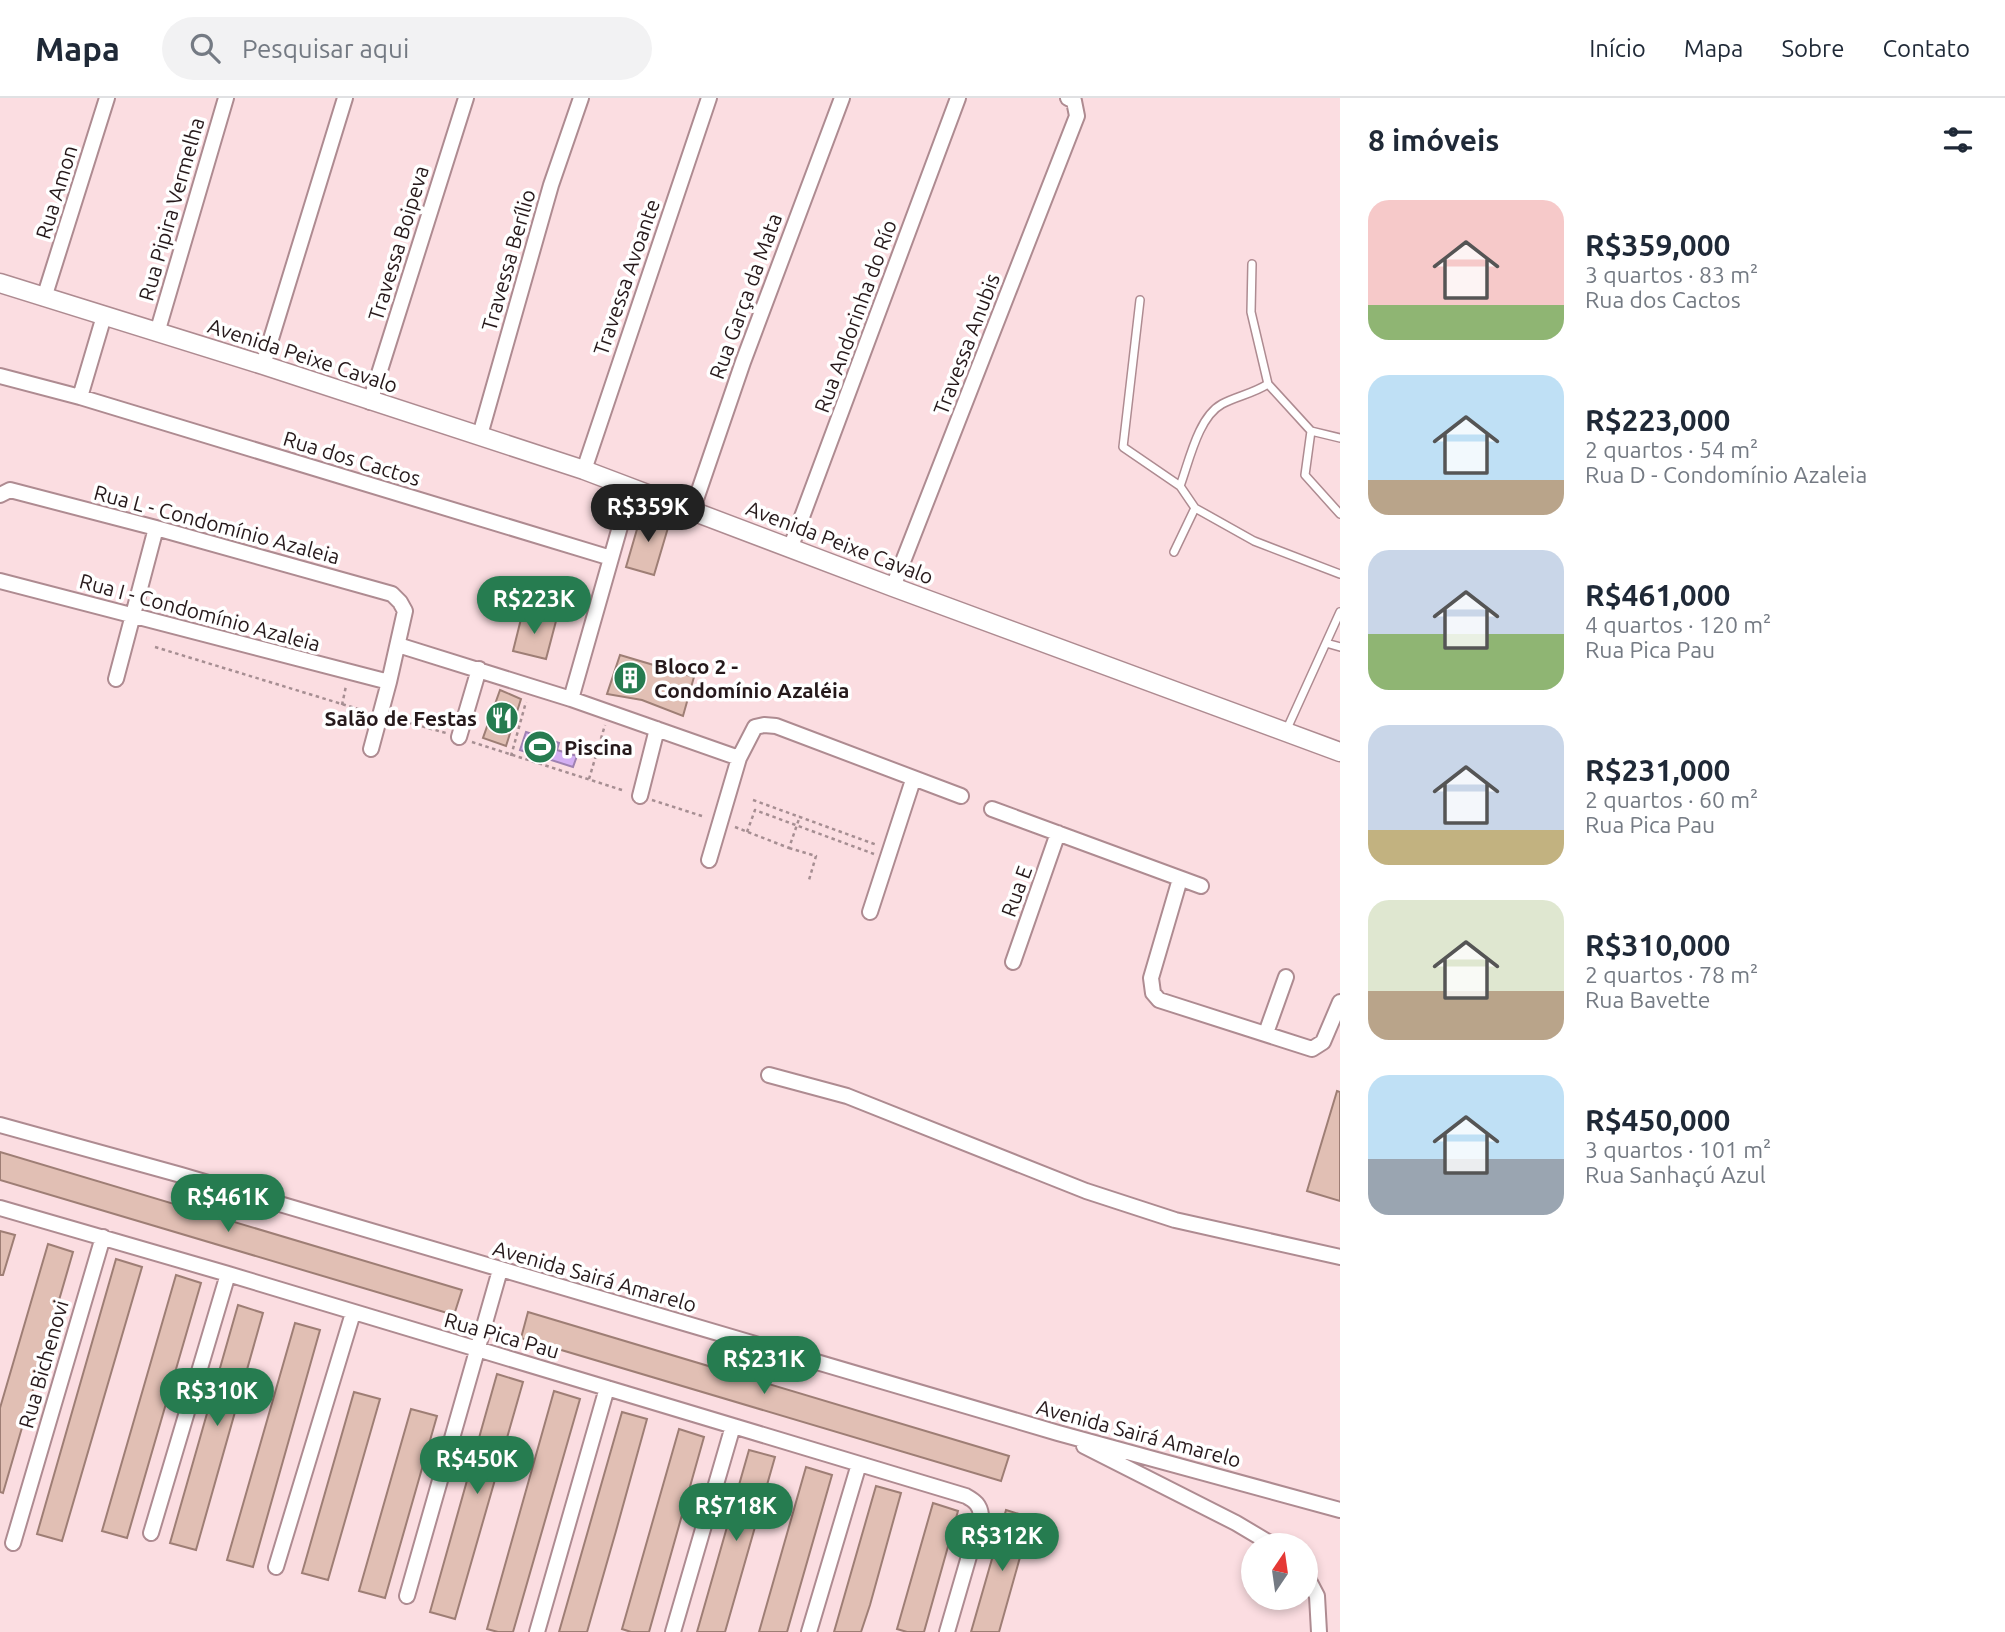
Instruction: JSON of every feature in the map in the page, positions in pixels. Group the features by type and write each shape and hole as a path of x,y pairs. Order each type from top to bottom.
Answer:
{"street":[{"name":"Rua Amon","path":"44,298 107,98"},
{"name":"Rua Pipira Vermelha","path":"157,332 226,98"},
{"path":"263,365 345,98"},
{"name":"Travessa Boipeva","path":"370,402 466,98"},
{"name":"Travessa Berílio","path":"480,435 551,185 580,98"},
{"name":"Travessa Avoante","path":"583,470 709,98"},
{"name":"Rua Garça da Mata","path":"692,511 743,362 842,98"},
{"name":"Rua Andorinha do Río","path":"790,549 958,98"},
{"name":"Travessa Anubis","path":"894,587 1077,116 1074,101 1068,98"},
{"name":"Avenida Peixe Cavalo","path":"0,283 263,365 583,470 1340,752"},
{"path":"80,397 104,316"},
{"name":"Rua dos Cactos","path":"0,376 80,397 611,558"},
{"path":"572,699 631,488"},
{"name":"Rua L - Condomínio Azaleia","path":"5,493 156,528 392,594 405,611 398,645"},
{"path":"116,680 156,528"},
{"name":"Rua I - Condomínio Azaleia","path":"0,582 389,682"},
{"path":"370,750 398,645 572,699 739,758"},
{"path":"459,737 479,669"},
{"path":"709,860 739,758 755,727 776,726 961,796"},
{"path":"640,796 657,729"},
{"path":"870,912 913,780"},
{"path":"992,809 1201,886"},
{"name":"Rua E","path":"1013,962 1058,833"},
{"path":"1180,879 1151,978 1153,993 1159,1000 1312,1049 1323,1042 1340,1002"},
{"path":"1266,1034 1286,977"},
{"path":"769,1075 848,1096 1086,1191 1175,1220 1340,1257"},
{"name":"Avenida Sairá Amarelo","path":"0,1125 181,1175 1058,1433 1340,1510"},
{"name":"Rua Pica Pau","path":"0,1208 966,1496 975,1501 981,1515 947,1632"},
{"name":"Rua Bichenovi","path":"13,1543 103,1237"},
{"path":"407,1596 500,1270"},
{"path":"150,1533 228,1274"},
{"path":"276,1567 353,1313"},
{"path":"537,1632 607,1388"},
{"path":"673,1632 733,1426"},
{"path":"1058,1433 1253,1533"},
{"path":"809,1632 859,1464"},
{"path":"1318,1608 1320,1632"}],"lane":[{"path":"1252,264 1251,312 1268,384 1311,432 1340,438"},
{"path":"1140,300 1123,447 1180,486 1195,508 1254,541 1340,573"},
{"path":"1180,486 1200,427 1220,404 1254,393 1268,384"},
{"path":"1311,432 1305,475 1340,514"},
{"path":"1174,552 1195,508"},
{"path":"1286,731 1340,612"},
{"path":"1326,643 1340,647"}],"path":[{"path":"155,647 342,705 459,737 719,821 816,856 809,880"},
{"path":"342,705 348,672"},
{"path":"511,756 531,686"},
{"path":"589,779 609,713"},
{"path":"747,832 755,810 875,854 878,845 753,800"},
{"path":"789,848 800,816"}],"shaded area":[{"name":"Piscina","path":"526,732 559,743 557,750 577,756 573,767 520,750"}],"building":[{"path":"642,512 670,521 654,575 626,567"},
{"path":"522,615 556,621 546,659 513,651"},
{"path":"620,655 694,677 683,716 642,700 607,694"},
{"name":"Salão de Festas","path":"500,690 521,699 506,746 483,738"},
{"path":"1337,1091 1340,1092 1340,1201 1307,1191"},
{"path":"0,1152 462,1290 454,1315 0,1180"},
{"path":"0,1231 15,1235 3,1275 0,1275"},
{"path":"48,1244 73,1252 3,1493 0,1492 0,1408"},
{"path":"116,1259 142,1267 62,1541 37,1534"},
{"path":"176,1275 201,1283 127,1538 102,1531"},
{"path":"238,1305 263,1313 196,1550 170,1543"},
{"path":"528,1312 1009,1456 1001,1481 521,1338"},
{"path":"295,1323 320,1330 253,1567 227,1560"},
{"path":"497,1374 523,1382 455,1619 430,1612"},
{"path":"554,1391 580,1399 513,1632 498,1632 487,1629"},
{"path":"354,1392 380,1399 328,1580 302,1573"},
{"path":"411,1409 437,1416 385,1598 359,1591"},
{"path":"622,1412 647,1419 616,1531 587,1632 559,1632"},
{"path":"679,1429 704,1437 649,1632 631,1632 622,1629"},
{"path":"749,1450 775,1457 725,1632 697,1632"},
{"path":"806,1467 832,1475 787,1632 759,1632"},
{"path":"876,1486 901,1493 870,1605 861,1632 834,1632"},
{"path":"933,1503 958,1511 924,1632 907,1632 897,1629"},
{"path":"1006,1510 1032,1518 999,1632 971,1632"}],"place":[{"name":"Bloco 2 - Condomínio Azaléia","path":"630,678"},
{"name":"Salão de Festas","path":"502,718"},
{"name":"Piscina","path":"540,747"}]}
